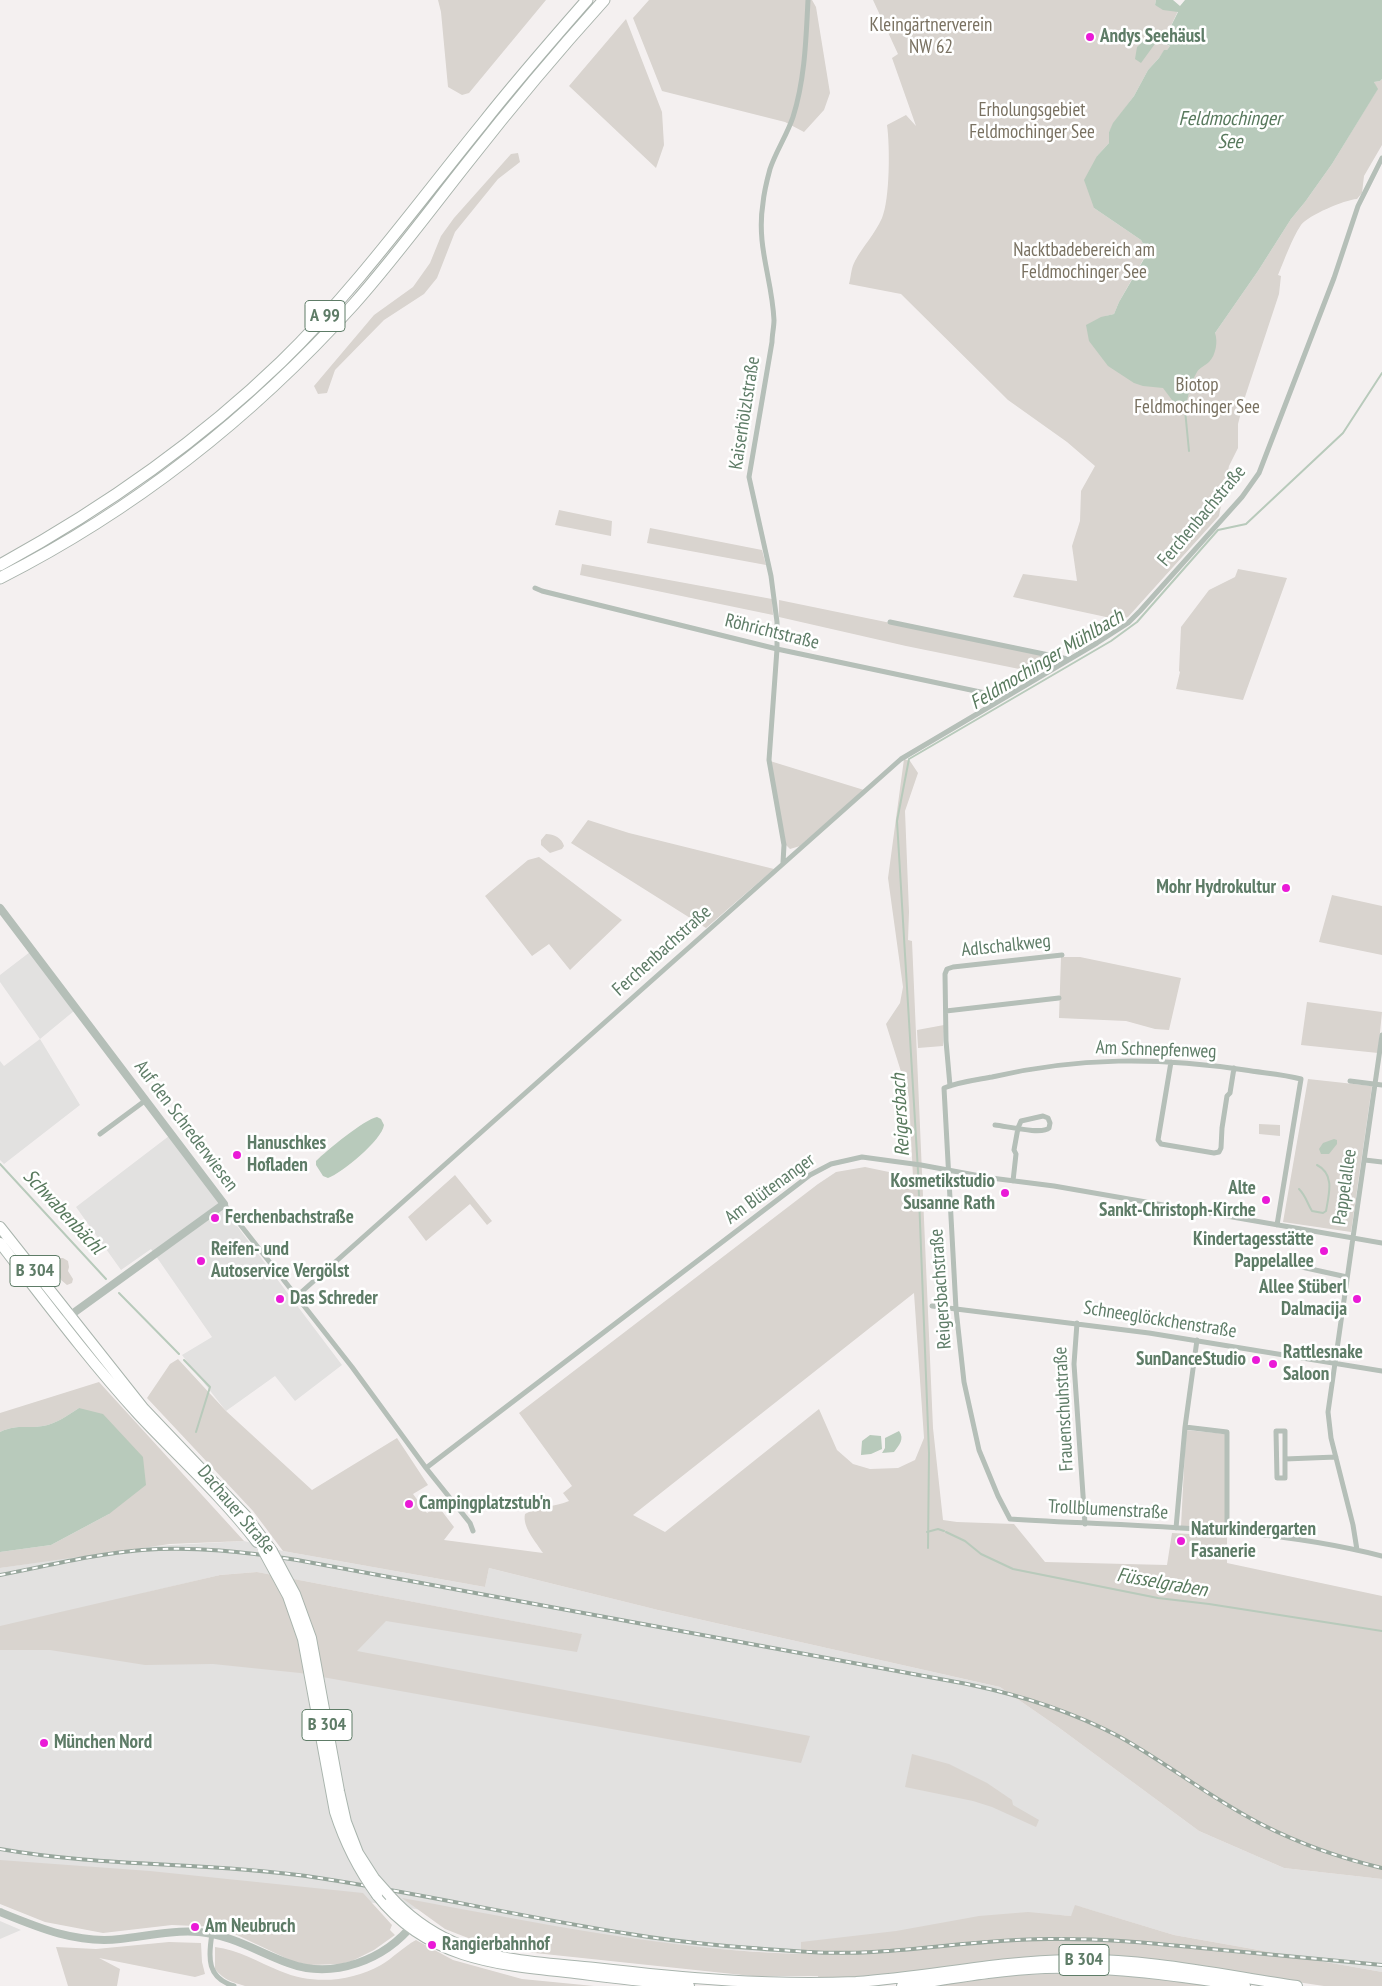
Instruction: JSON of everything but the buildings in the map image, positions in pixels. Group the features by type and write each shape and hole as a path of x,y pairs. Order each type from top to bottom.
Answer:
{"highway":[{"name":"A 99","path":"0,564 67,527 137,481 194,438 281,362 351,288 483,122 587,0"},
{"name":"A 99","path":"0,578 66,542 164,477 202,448 287,374 355,303 491,133 604,0"}],"main road":[{"name":"Dachauer Straße","path":"0,1227 66,1319"},
{"name":"Dachauer Straße","path":"0,1243 199,1471 246,1516 295,1594 311,1638 346,1822 358,1853 374,1878 413,1924 454,1942 512,1958 720,1982 803,1984 878,1980 1015,1962 1072,1960 1163,1966 1297,1986"},
{"name":"Dachauer Straße","path":"268,1551 288,1596 303,1638 334,1803 342,1832 351,1856 386,1907 413,1924 441,1946 468,1957 554,1971 689,1986"},
{"name":"B 304","path":"902,1986 1009,1971 1067,1968 1134,1971 1245,1986"}],"street":[{"name":"Kaiserhölzlstraße","path":"783,864 784,849 768,760 777,649 777,622 772,583 749,477 774,321 761,245 762,203 770,168 793,116 800,89 805,55 808,0"},
{"name":"Ferchenbachstraße","path":"297,1296 901,759 1128,623 1140,611 1242,497 1259,473 1330,287 1358,206 1382,158"},
{"name":"Röhrichtstraße","path":"535,588 777,649 1004,697"},
{"path":"890,622 1068,659"},
{"path":"784,849 795,853"},
{"name":"Auf den Schrederwiesen","path":"0,908 224,1204 402,1433 426,1468 470,1523 473,1531"},
{"name":"Adlschalkweg","path":"953,967 1062,955"},
{"name":"Reigersbachstraße","path":"953,967 947,969 945,974 946,1040 950,1086 944,1088 956,1309 964,1382 979,1450 998,1496 1010,1519"},
{"path":"946,1011 1059,998"},
{"name":"Pappelallee","path":"1357,1550 1328,1420 1382,1035"},
{"name":"Am Schnepfenweg","path":"950,1086 1013,1072 1075,1063 1122,1060 1234,1068 1301,1080 1277,1225"},
{"path":"1171,1062 1158,1136 1159,1143 1214,1153 1219,1152 1221,1148 1222,1128 1234,1068"},
{"path":"1350,1081 1382,1085"},
{"path":"100,1134 146,1100"},
{"path":"995,1125 1018,1128 1042,1132 1049,1128 1050,1123 1048,1118 1043,1116 1021,1121 1018,1128 1014,1150 1016,1154 1013,1181"},
{"name":"Am Blütenanger","path":"426,1468 810,1175 831,1164 862,1157 919,1165 1382,1243"},
{"path":"1365,1160 1382,1162"},
{"path":"66,1319 224,1204"},
{"path":"1297,1266 1347,1277"},
{"name":"Schneeglöckchenstraße","path":"932,1306 1077,1323 1197,1340 1382,1371"},
{"name":"Frauenschuhstraße","path":"1077,1323 1074,1364 1086,1524"},
{"path":"1176,1528 1185,1427 1197,1340"},
{"path":"1185,1427 1227,1432 1227,1531"},
{"path":"1276,1431 1285,1431 1285,1459 1285,1478 1277,1478 1276,1431"},
{"path":"1285,1459 1336,1457"},
{"name":"Trollblumenstraße","path":"1010,1519 1227,1531 1357,1550 1382,1556"},
{"path":"0,1912 50,1932 90,1940 120,1939 168,1932 212,1934 244,1943 300,1967 329,1969 368,1959 387,1948 413,1924"},
{"path":"212,1934 210,1959 212,1970 219,1980 234,1986"}],"shaded area":[{"path":"30,952 74,1011 40,1039 0,982 0,975"},
{"path":"40,1039 80,1105 4,1164 0,1160 0,1061 4,1066"},
{"path":"169,1136 342,1365 295,1401 275,1376 226,1411 182,1355 212,1337 151,1249 121,1270 76,1207"},
{"path":"156,1537 152,1546 244,1541 283,1551 485,1587 489,1568 658,1610 1000,1687 1058,1727 1199,1831 1284,1868 1382,1879 1382,1972 1174,1935 1081,1907 1071,1916 1047,1914 800,1954 668,1946 333,1897 0,1866 0,1568 59,1559","holes":["257,1572 582,1634 578,1645 379,1612 356,1650 123,1598 220,1575"]},
{"path":"0,1921 21,1930 0,1939"}],"green space":[{"path":"438,0 546,0 469,93 462,95 448,87 441,12"},
{"path":"649,0 812,0 816,7 830,93 824,110 804,132 785,122 662,91 633,18"},
{"path":"873,0 1156,0 1155,5 1178,11 1166,36 1160,39 1153,33 1157,41 1170,46 1148,70 1134,96 1109,132 1109,143 1097,156 1094,208 1141,240 1148,251 1114,314 1106,316 1215,333 1291,219 1332,164 1377,90 1374,82 1382,79 1382,145 1364,176 1362,193 1357,199 1327,209 1305,221 1291,243 1278,275 1281,276 1279,294 1244,400 1238,424 1238,448 1229,466 1219,516 1128,617 1120,620 1013,597 1023,574 1077,581 1072,546 1080,521 1081,491 1095,466 1067,442 1008,400 901,294 849,284 854,264 879,224 885,209 889,172 887,125 906,115 916,126 892,58 898,54"},
{"path":"626,19 662,112 664,145 656,168 569,86"},
{"path":"518,153 520,162 498,179 455,232 437,278 424,294 384,320 335,370 327,393 318,394 314,386 374,315 413,287 430,263 441,236 454,218 511,154"},
{"path":"559,510 612,521 611,536 555,525"},
{"path":"650,528 762,550 766,565 647,543"},
{"path":"582,564 772,599 773,615 580,575"},
{"path":"1238,569 1287,578 1243,700 1176,689 1180,672 1181,627 1209,590 1235,577"},
{"path":"779,600 1056,657 1059,662 1039,673 906,646 779,617"},
{"path":"904,759 910,761 918,773 905,811 909,912 908,940 912,941 933,1428 943,1520 1014,1524 1045,1562 1167,1565 1172,1533 1227,1536 1227,1563 1382,1596 1382,1879 1284,1868 1199,1831 1058,1727 1000,1687 658,1610 489,1568 485,1587 283,1551 253,1511 147,1398 170,1364 178,1359 226,1411 312,1490 397,1438 428,1485 413,1494 427,1513 438,1506 454,1527 444,1540 543,1553 528,1529 525,1514 535,1509 569,1501 563,1493 572,1486 519,1413 836,1172 865,1167 913,1177 909,1097 886,1024 900,1003 903,987 888,878","holes":["914,1293 924,1438 915,1460 898,1468 870,1469 853,1464 837,1450 819,1409 665,1532 633,1515"]},
{"path":"770,761 864,790 800,846 790,849 786,845"},
{"path":"588,820 629,833 774,869 706,928 571,843"},
{"path":"546,834 560,839 564,846 562,849 550,853 541,845 541,840"},
{"path":"539,857 622,920 570,970 549,944 532,956 485,896 528,860"},
{"path":"1332,895 1382,906 1382,955 1319,942"},
{"path":"1061,957 1080,957 1181,978 1169,1030 1155,1029 1126,1021 1059,1018"},
{"path":"1307,1002 1382,1012 1378,1053 1301,1045"},
{"path":"944,1025 943,1046 918,1048 917,1030"},
{"path":"1308,1079 1372,1086 1351,1232 1283,1222"},
{"path":"1259,1124 1280,1125 1280,1136 1259,1134"},
{"path":"455,1175 492,1221 487,1225 470,1204 426,1241 408,1217"},
{"path":"52,1258 63,1258 68,1261 68,1271 73,1279 72,1283 67,1285 61,1280"},
{"path":"99,1382 244,1541 170,1544 0,1568 0,1552 51,1545 109,1514 79,1408 48,1425 17,1427 0,1432 0,1413"},
{"path":"1186,1430 1226,1434 1225,1528 1181,1526"},
{"path":"257,1572 582,1634 577,1652 386,1621 357,1651 810,1736 801,1763 300,1673 213,1664 145,1665 50,1650 0,1650 0,1626 220,1575"},
{"path":"912,1754 949,1764 987,1783 1012,1800 1013,1805 1039,1820 1036,1827 992,1807 973,1801 905,1787"},
{"path":"0,1860 150,1871 363,1893 392,1925 390,1930 395,1935 374,1950 352,1961 340,1964 309,1965 292,1961 220,1927 172,1925 103,1933 45,1922 0,1904"},
{"path":"402,1898 600,1934 700,1947 801,1954 801,1942 896,1931 979,1916 1028,1912 1071,1916 1075,1905 1174,1935 1382,1972 1382,1986 1324,1986 1134,1958 819,1981 818,1976 752,1976 535,1953 486,1945 445,1929"},
{"path":"416,1940 453,1960 522,1979 594,1986 245,1986 232,1982 215,1969 215,1947 240,1954 293,1975 318,1980 331,1980 369,1971 381,1965"},
{"path":"169,1942 201,1943 205,1974 195,1977 99,1958 120,1969 117,1986 68,1986 56,1947 96,1949"},
{"path":"1103,1972 1218,1986 929,1986 1017,1975"}],"water":[{"name":"Feldmochinger See","path":"1156,0 1173,0 1180,6 1185,0 1382,0 1382,79 1374,82 1378,89 1332,164 1291,219 1215,333 1215,352 1209,362 1198,370 1185,410 1175,404 1163,388 1134,383 1108,366 1089,341 1086,325 1101,317 1114,314 1148,252 1141,240 1094,208 1084,180 1097,156 1109,143 1109,132 1113,123 1134,96 1148,70 1164,50 1167,50 1170,46 1157,41 1141,63 1135,59 1137,47 1150,34 1153,33 1160,39 1166,36 1178,12 1163,10 1155,5"},
{"path":"377,1117 381,1119 384,1125 382,1131 369,1147 334,1175 328,1178 323,1176 316,1165 316,1161 355,1129"},
{"path":"1334,1139 1337,1140 1337,1144 1329,1154 1321,1154 1319,1149 1323,1143"},
{"path":"79,1408 103,1414 143,1457 146,1485 109,1514 51,1545 0,1552 0,1432 17,1427 48,1425"},
{"path":"899,1431 901,1439 894,1452 882,1453 885,1448 885,1438"},
{"path":"870,1435 881,1436 882,1449 871,1454 861,1455 862,1441"}],"waterway":[{"name":"Reigersbach","path":"928,1548 929,1453 918,1171 897,821 909,759 1111,641 1137,622 1218,530 1246,524 1343,433 1382,373"},
{"path":"1185,410 1189,451"},
{"name":"Schwabenbächl","path":"0,1164 106,1279"},
{"path":"1299,1189 1312,1211 1323,1213 1326,1211 1329,1179 1323,1169 1317,1165"},
{"name":"Schwabenbächl","path":"119,1293 179,1354"},
{"name":"Schwabenbächl","path":"184,1360 210,1387 196,1432"},
{"name":"Füsselgraben","path":"927,1532 938,1529 944,1531"},
{"name":"Füsselgraben","path":"946,1532 965,1541 981,1554 1013,1569 1158,1598 1382,1631"}],"railway":[{"path":"0,1575 88,1557 142,1550 201,1549 239,1552 297,1560 967,1684 1026,1699 1083,1719 1138,1747 1225,1804 1261,1824 1320,1850 1382,1868"},
{"path":"0,1849 76,1859 229,1868 306,1876 630,1934 742,1947 840,1953 1018,1940 1086,1939 1163,1944 1382,1965"}],"place":[{"name":"Andys Seehäusl","path":"1090,37"},
{"name":"Mohr Hydrokultur","path":"1286,888"},
{"name":"Hanuschkes Hofladen","path":"237,1155"},
{"name":"Kosmetikstudio Susanne Rath","path":"1005,1193"},
{"name":"Alte Sankt-Christoph-Kirche","path":"1266,1200"},
{"name":"Ferchenbachstraße","path":"215,1218"},
{"name":"Kindertagesstätte Pappelallee","path":"1324,1251"},
{"name":"Reifen- und Autoservice Vergölst","path":"201,1261"},
{"name":"Das Schreder","path":"280,1299"},
{"name":"Allee Stüberl Dalmacija","path":"1357,1299"},
{"name":"SunDanceStudio","path":"1256,1360"},
{"name":"Rattlesnake Saloon","path":"1273,1364"},
{"name":"Campingplatzstub'n","path":"409,1504"},
{"name":"Naturkindergarten Fasanerie","path":"1181,1541"},
{"name":"München Nord","path":"44,1743"},
{"name":"Am Neubruch","path":"195,1927"},
{"name":"Rangierbahnhof","path":"432,1945"}],"park label":[{"name":"Kleingärtnerverein NW 62","path":"931,37"},
{"name":"Erholungsgebiet Feldmochinger See","path":"1032,122"},
{"name":"Nacktbadebereich am Feldmochinger See","path":"1084,262"},
{"name":"Biotop Feldmochinger See","path":"1197,397"}],"water label":[{"name":"Feldmochinger Mühlbach","path":"1047,660"}]}
